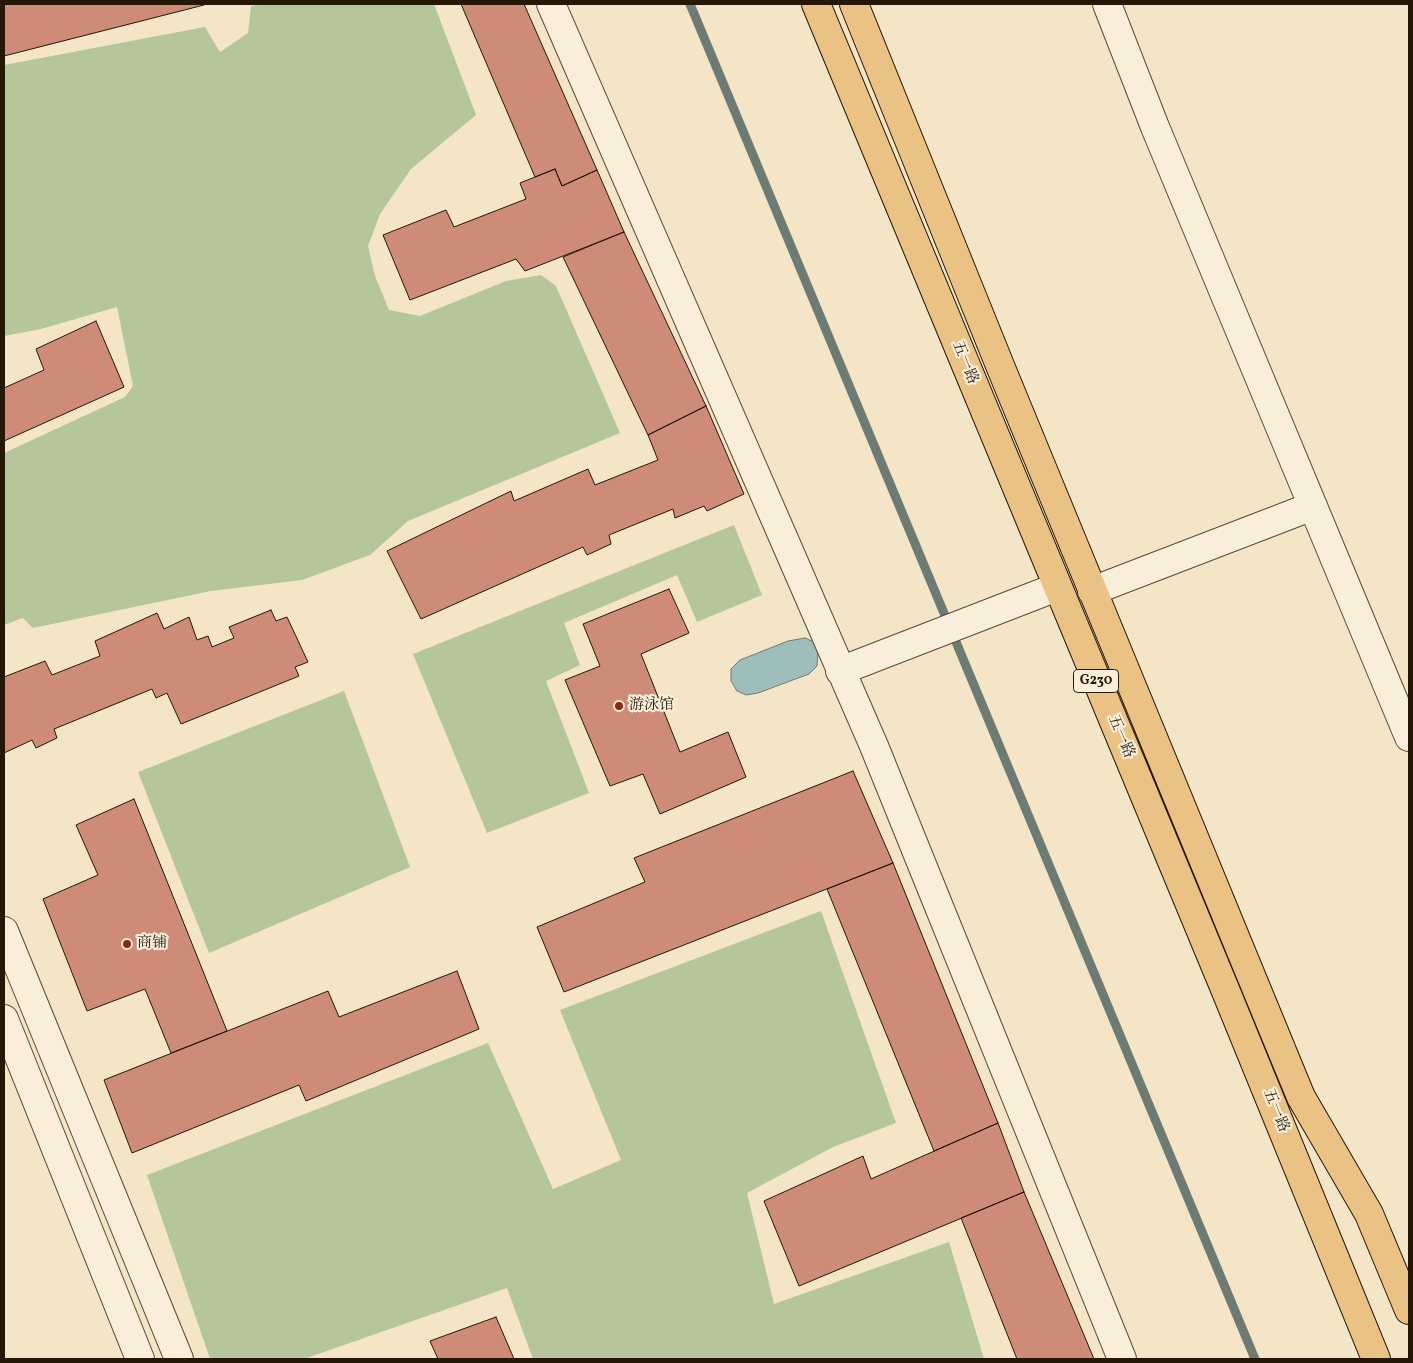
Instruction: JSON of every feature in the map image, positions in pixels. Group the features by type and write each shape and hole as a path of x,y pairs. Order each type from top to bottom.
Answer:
{"highway":[{"name":"五一路","path":"816,4 1376,1359"},
{"name":"五一路","path":"854,4 1092,591 1301,1098 1369,1214 1409,1310"}],"street":[{"path":"551,4 775,513 840,671 874,746 1122,1359"},
{"path":"1107,4 1155,127 1409,737"},
{"path":"1092,591 1313,506"},
{"path":"840,671 1057,586"},
{"path":"4,931 179,1359"},
{"path":"4,1019 140,1359"}],"green space":[{"path":"264,4 434,4 476,115 411,169 380,214 368,246 375,276 389,310 420,316 506,281 541,275 556,286 620,433 408,521 370,555 302,580 211,591 33,628 23,618 4,625 4,453 125,397 133,386 117,307 41,329 4,336 4,65 205,27 220,52 248,33 251,6"},
{"path":"734,525 762,595 697,622 677,575 564,623 580,665 546,681 589,793 487,833 413,654"},
{"path":"344,691 410,867 209,953 138,772"},
{"path":"821,911 896,1123 833,1147 747,1193 774,1304 949,1242 984,1359 533,1359 507,1288 304,1359 210,1359 147,1175 488,1043 553,1189 621,1160 560,1010"}],"water":[{"path":"805,638 814,642 818,653 817,666 809,674 758,693 746,695 737,691 731,681 731,669 740,660 788,641"}],"building":[{"path":"4,4 204,4 204,5 4,56"},
{"path":"461,4 524,4 597,170 562,186 555,169 535,177"},
{"path":"555,169 562,186 597,170 624,232 525,271 516,259 410,300 383,235 446,210 454,227 526,199 520,183"},
{"path":"624,232 706,406 648,435 563,257"},
{"path":"96,321 124,387 4,441 4,388 44,370 36,349"},
{"path":"706,406 744,494 707,511 704,506 675,518 673,509 609,535 611,544 587,555 583,547 421,619 387,551 511,491 514,501 588,469 595,485 658,460 648,435"},
{"name":"游泳馆","path":"669,589 689,633 641,654 680,752 728,732 746,777 660,814 643,774 610,786 565,680 600,666 583,624"},
{"path":"271,610 276,621 287,617 308,662 295,667 299,676 181,724 167,693 156,698 152,689 54,729 57,738 36,748 32,740 4,753 4,677 45,661 52,675 100,656 95,641 157,613 164,629 189,617 197,640 208,636 212,647 234,638 229,627"},
{"path":"853,771 893,863 564,992 537,927 645,882 634,858"},
{"name":"商铺","path":"134,799 227,1031 171,1053 145,989 87,1011 43,899 98,875 76,825"},
{"path":"893,863 998,1123 934,1151 827,889"},
{"path":"457,971 479,1029 306,1101 299,1085 132,1153 104,1080 328,991 339,1017"},
{"path":"998,1123 1024,1192 799,1286 764,1201 863,1156 871,1179"},
{"path":"1024,1192 1094,1359 1017,1359 961,1218"},
{"path":"496,1317 514,1359 438,1359 430,1341"}],"waterway":[{"path":"690,4 1255,1359"}],"place":[{"name":"游泳馆","path":"619,706"},
{"name":"商铺","path":"127,944"}]}
